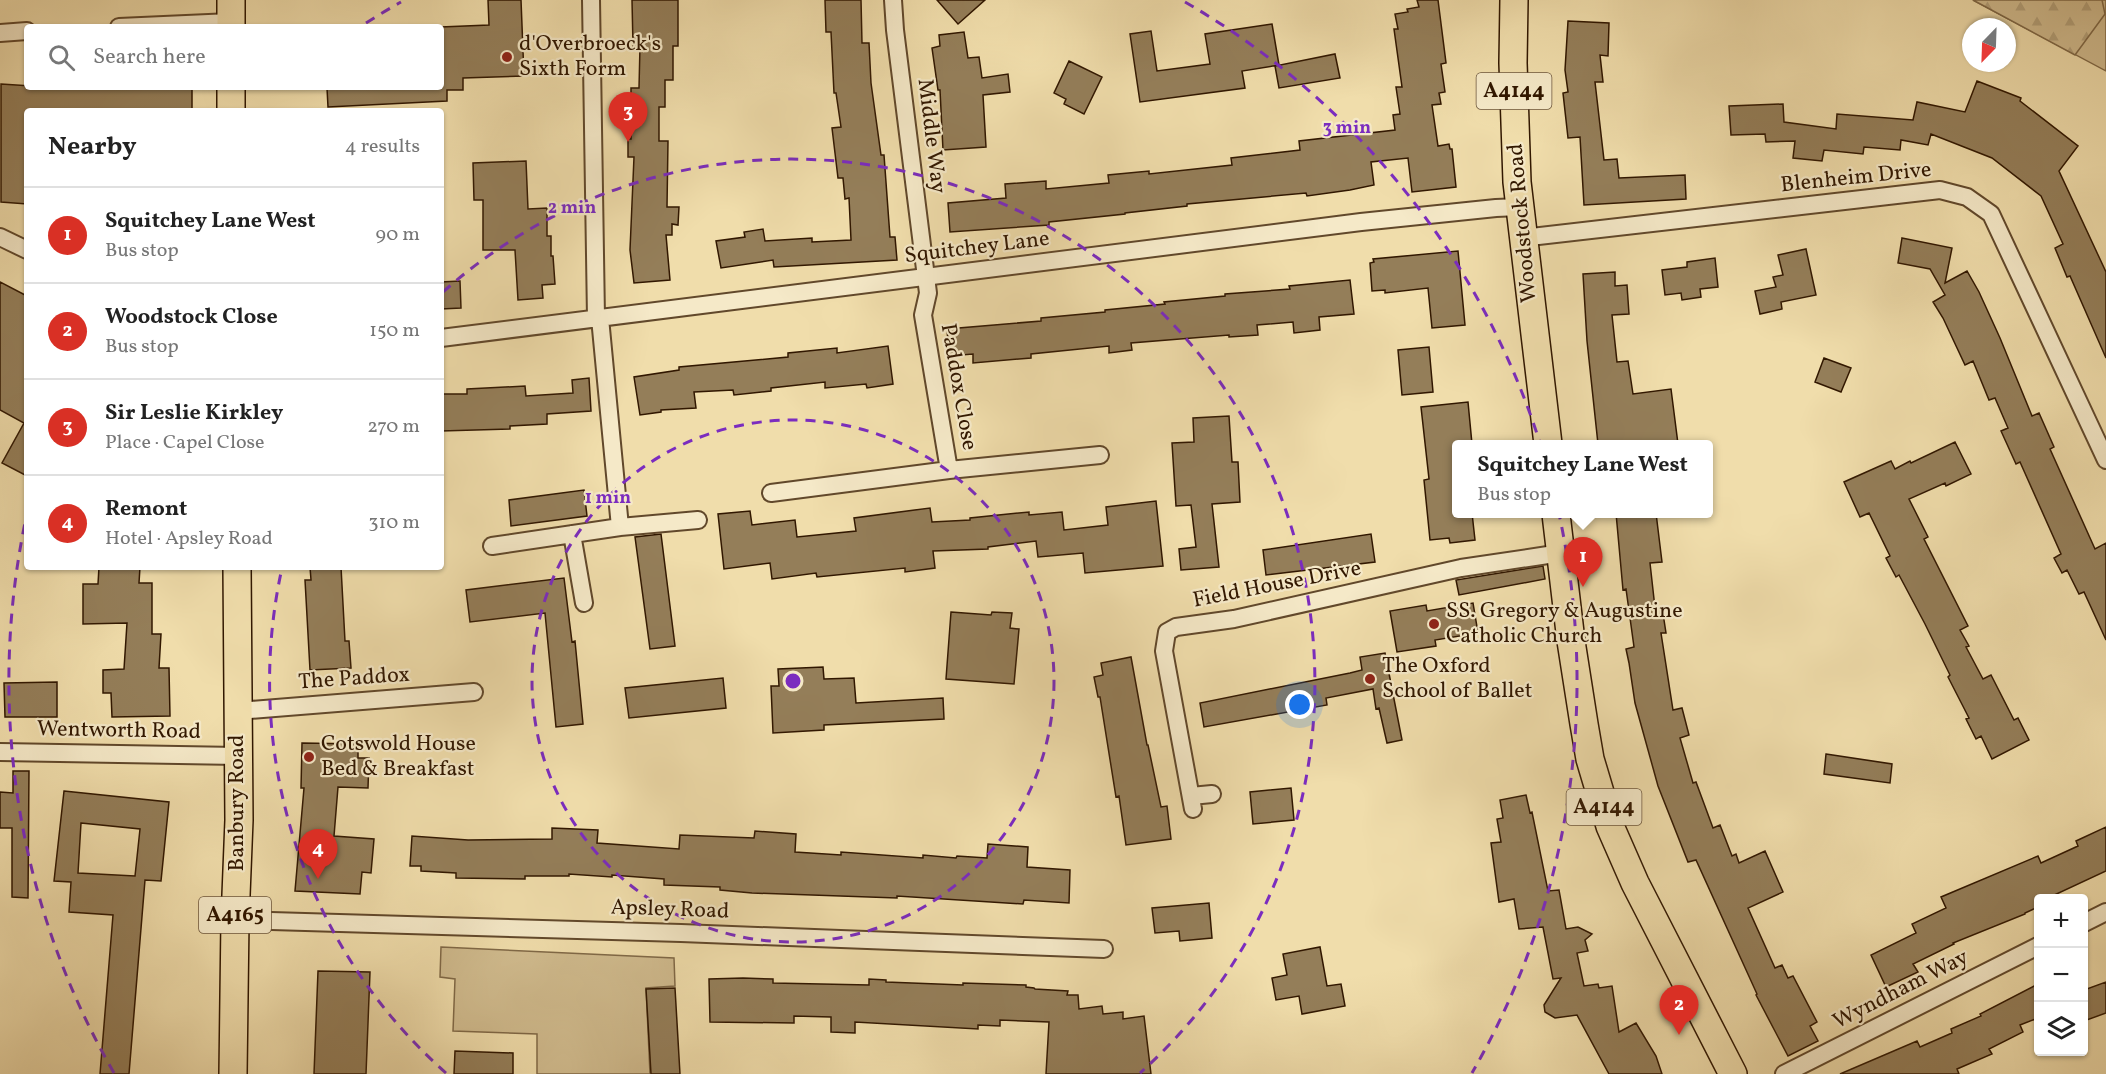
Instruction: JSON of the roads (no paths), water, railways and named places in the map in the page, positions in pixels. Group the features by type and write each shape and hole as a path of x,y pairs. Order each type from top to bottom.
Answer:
{"main road":[{"name":"Woodstock Road","path":"1514,0 1513,63 1519,207 1547,440"},
{"path":"231,90 231,108"},
{"name":"A4144","path":"1557,518 1571,641 1590,759 1610,826 1635,884 1733,1074"},
{"name":"Banbury Road","path":"233,1074 239,820 237,570"}],"street":[{"path":"591,0 598,318 620,527"},
{"name":"Middle Way","path":"893,0 926,277"},
{"path":"150,24 231,16"},
{"path":"0,33 24,32"},
{"name":"Blenheim Drive","path":"1522,238 1940,190 1967,196 1990,214 2106,460"},
{"name":"Squitchey Lane","path":"444,338 1361,222 1519,207"},
{"path":"0,237 24,249"},
{"name":"Paddox Close","path":"926,277 928,293 923,315 949,470"},
{"name":"Paddox Close","path":"771,493 949,470 1100,455"},
{"path":"492,546 620,527 698,520"},
{"path":"572,534 584,603"},
{"name":"Field House Drive","path":"1212,794 1192,803 1164,651 1167,632 1176,627 1234,619 1461,568 1561,553"},
{"name":"The Paddox","path":"238,711 474,692"},
{"name":"Wentworth Road","path":"0,752 238,756"},
{"path":"2088,921 2106,912"},
{"name":"Apsley Road","path":"235,920 681,933 1104,949"},
{"name":"Wyndham Way","path":"1784,1074 2034,948"}],"place":[{"name":"d'Overbroeck's Sixth Form","path":"507,57"},
{"name":"Sir Leslie Kirkley","path":"628,142"},
{"name":"Squitchey Lane West","path":"1583,587"},
{"name":"SS. Gregory & Augustine Catholic Church","path":"1434,624"},
{"name":"The Oxford School of Ballet","path":"1370,679"},
{"name":"Cotswold House Bed & Breakfast","path":"309,757"},
{"name":"Remont","path":"318,879"},
{"name":"Woodstock Close","path":"1679,1035"}]}
